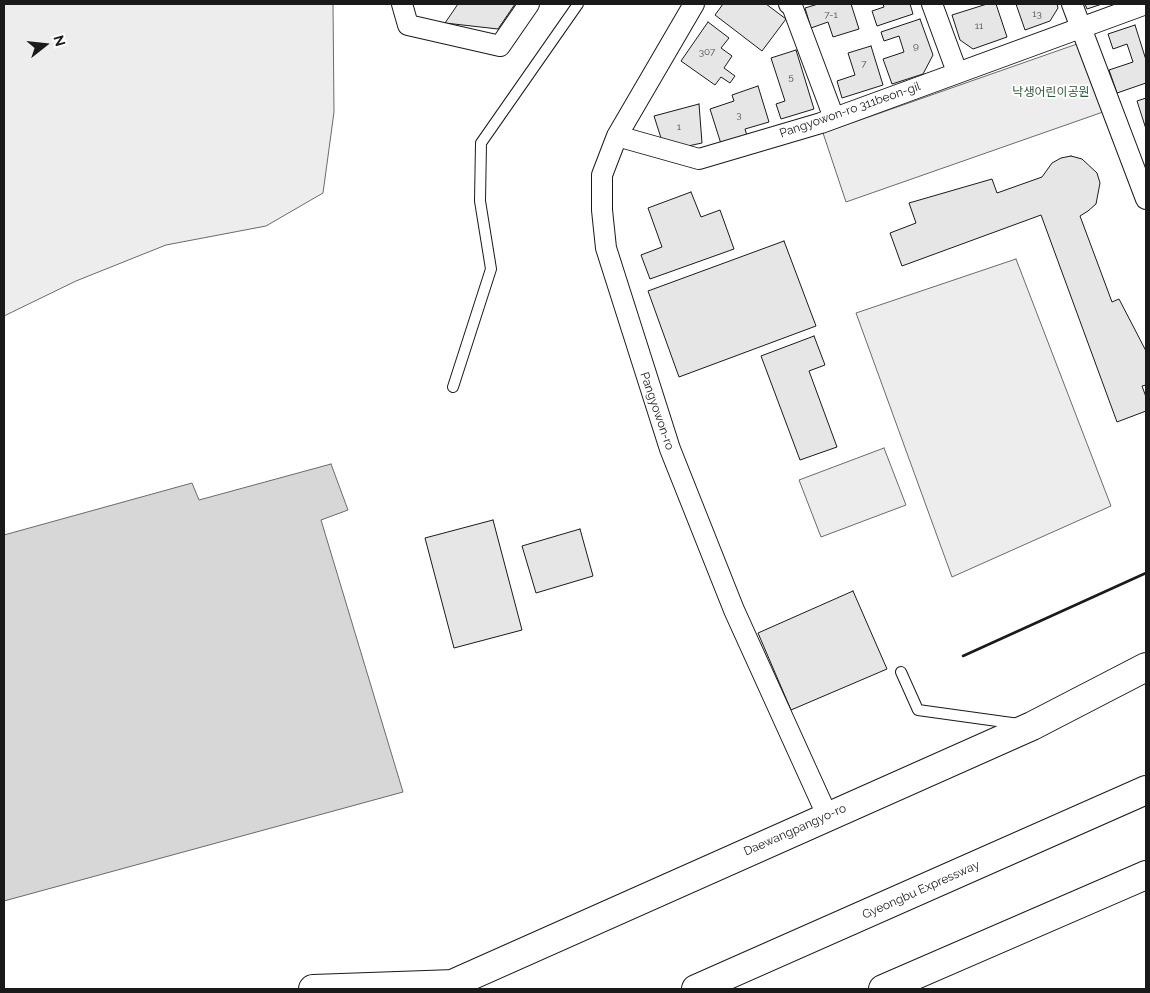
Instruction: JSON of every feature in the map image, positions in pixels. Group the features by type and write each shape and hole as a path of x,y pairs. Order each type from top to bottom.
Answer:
{"main road":[{"name":"Daewangpangyo-ro","path":"447,988 828,815 1032,726 1146,667"},
{"name":"Gyeongbu Expressway","path":"696,989 1146,790"},
{"path":"883,989 1146,875"},
{"path":"313,989 447,988"}],"street":[{"path":"402,4 408,25 500,46 530,4"},
{"name":"Pangyowon-ro","path":"694,4 617,136 602,176 602,210 606,248 632,336 670,449 734,610 828,815"},
{"path":"789,4 792,6 834,118"},
{"path":"932,4 957,72"},
{"path":"1072,4 1146,199"},
{"name":"Pangyowon-ro 311beon-gil","path":"617,136 699,159 834,118 1146,4"}],"lane":[{"path":"452,387 491,268 480,201 481,142 578,4"},
{"path":"901,672 918,710 1032,726"}],"shaded area":[{"path":"4,4 333,4 334,112 323,193 266,226 166,245 76,281 4,316"},
{"name":"낙생어린이공원","path":"1077,44 1103,112 846,202 823,133"},
{"path":"1016,259 1111,506 952,577 856,313"},
{"path":"884,448 906,505 821,537 799,480"},
{"path":"331,464 348,510 321,520 403,792 4,901 4,535 192,483 199,500"}],"building":[{"path":"458,4 515,4 498,29 445,23"},
{"path":"723,4 766,4 786,19 762,51 715,15"},
{"path":"818,4 851,4 859,29 833,37 828,22 811,28 805,8"},
{"path":"883,4 910,4 913,14 877,26 872,11 884,7"},
{"path":"987,4 996,4 1007,37 973,49 960,40 952,15"},
{"path":"1016,4 1057,4 1058,8 1050,21 1025,30"},
{"path":"1085,4 1102,4 1087,9"},
{"path":"920,19 933,55 923,74 892,84 883,59 904,52 899,36 884,41 881,32"},
{"path":"708,22 729,38 721,48 732,56 724,68 735,76 730,83 721,77 715,85 681,61"},
{"path":"1135,25 1146,60 1146,83 1117,93 1109,70 1133,62 1127,44 1113,49 1108,34"},
{"path":"871,46 883,85 842,98 837,81 855,75 848,53"},
{"path":"796,50 814,109 781,119 776,104 785,101 771,58"},
{"path":"758,86 769,122 745,129 748,139 722,147 710,109 734,101 732,95"},
{"path":"1146,98 1146,129 1137,101"},
{"path":"699,104 702,143 688,146 661,138 654,116"},
{"path":"1071,156 1082,159 1097,173 1100,183 1096,204 1080,216 1112,302 1119,299 1146,351 1146,385 1142,386 1146,397 1146,411 1117,422 1041,215 902,266 890,233 916,223 909,203 992,179 997,193 1042,177 1052,163 1061,158"},
{"path":"691,192 701,217 720,210 734,249 650,279 641,255 662,247 648,208"},
{"path":"784,241 816,326 679,377 648,291"},
{"path":"814,336 825,365 809,371 837,447 800,460 761,356"},
{"path":"493,520 522,630 454,648 425,538"},
{"path":"580,529 593,576 536,593 522,546"},
{"path":"853,591 887,669 791,710 758,633"}],"wall":[{"path":"963,656 1146,573"}]}
